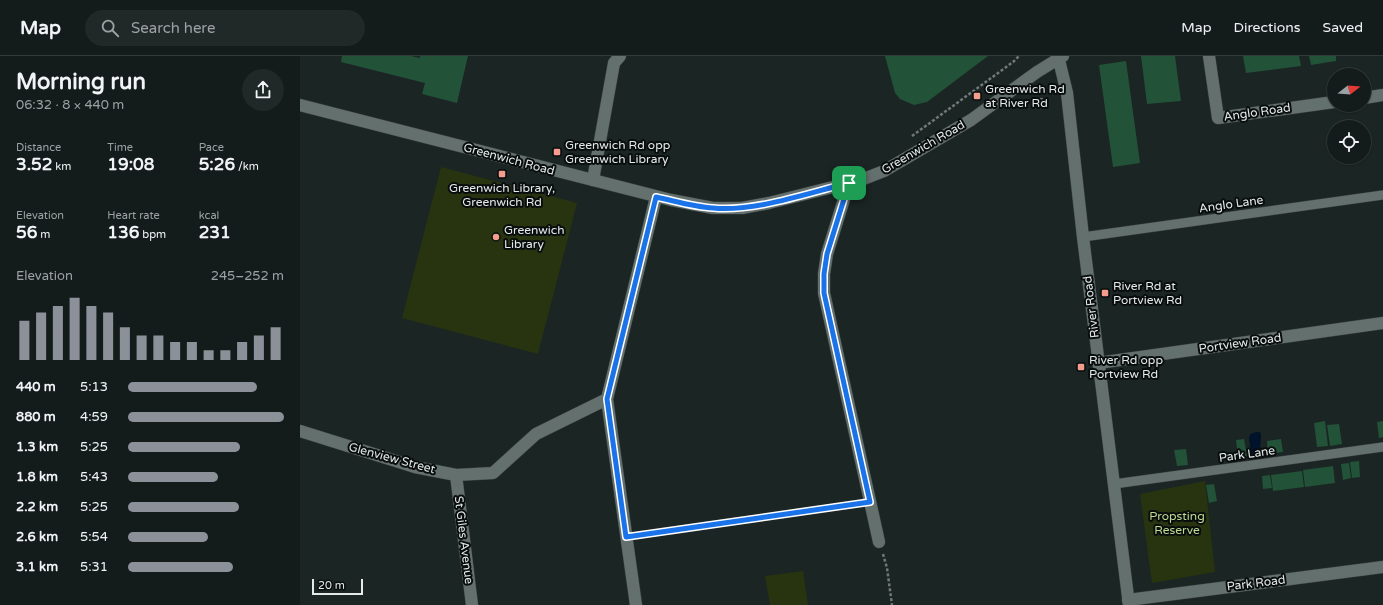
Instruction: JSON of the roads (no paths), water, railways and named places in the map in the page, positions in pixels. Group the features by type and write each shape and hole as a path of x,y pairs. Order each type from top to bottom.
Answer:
{"street":[{"path":"593,180 614,63 620,56"},
{"name":"Anglo Road","path":"1210,56 1218,118 1327,103"},
{"name":"Greenwich Road","path":"300,105 656,197 713,208 742,208 770,203 849,183 884,171 971,120 1060,57"},
{"name":"River Road","path":"1060,57 1067,93 1098,363 1129,602"},
{"path":"1371,97 1383,95"},
{"path":"849,183 827,254 824,274 824,293 879,542"},
{"path":"636,605 607,399 656,197"},
{"name":"Portview Road","path":"1098,363 1383,324"},
{"name":"Glenview Street","path":"300,431 415,467 456,474 493,473 536,434 607,399"},
{"name":"St Giles Avenue","path":"456,474 472,605"},
{"name":"Park Road","path":"1129,602 1383,567"}],"lane":[{"name":"Anglo Lane","path":"1083,237 1383,195"},
{"name":"Park Lane","path":"1114,484 1383,447"}],"water":[{"path":"1260,432 1261,435 1260,454 1255,455 1251,453 1249,438 1250,434"}],"place":[{"name":"Greenwich Rd at River Rd","path":"977,96"},
{"name":"Greenwich Rd opp Greenwich Library","path":"557,152"},
{"name":"Greenwich Library, Greenwich Rd","path":"502,174"},
{"name":"Greenwich Library","path":"496,237"},
{"name":"River Rd at Portview Rd","path":"1105,293"},
{"name":"River Rd opp Portview Rd","path":"1081,367"}],"park label":[{"name":"Propsting Reserve","path":"1177,523"}]}
